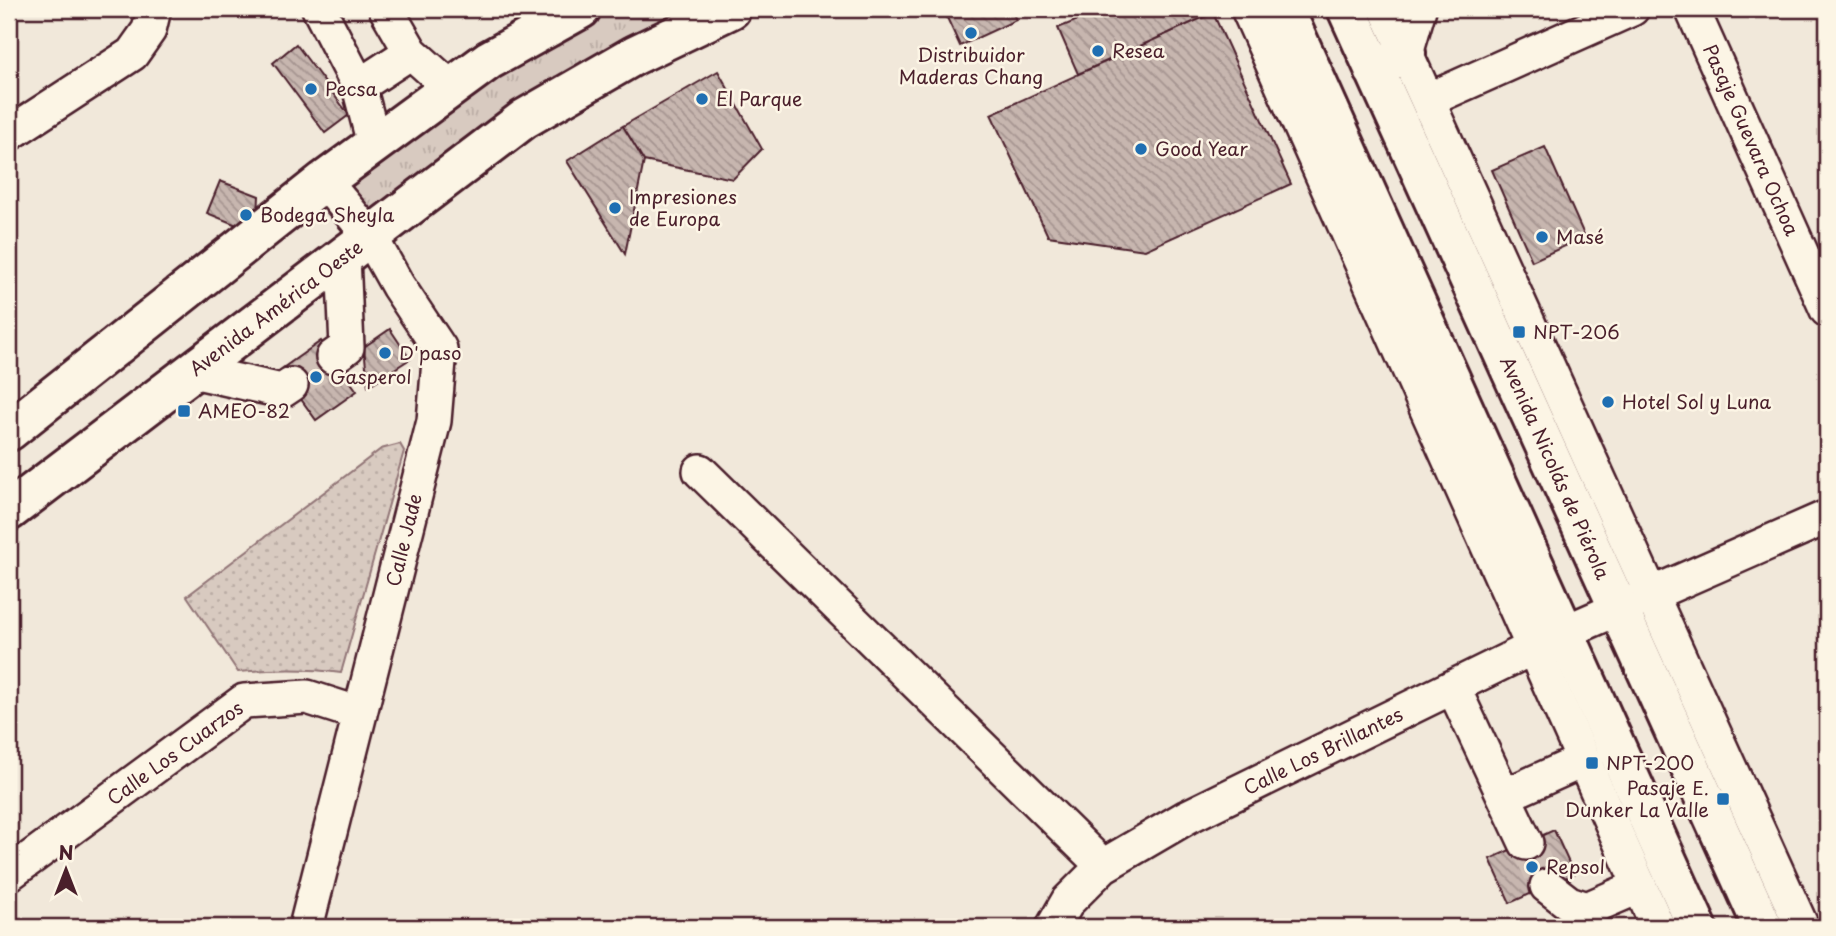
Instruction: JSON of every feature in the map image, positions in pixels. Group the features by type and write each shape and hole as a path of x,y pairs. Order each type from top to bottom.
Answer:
{"main road":[{"path":"9,431 374,144 489,60 581,9"},
{"name":"Avenida América Oeste","path":"9,511 524,118 635,55 731,9"},
{"name":"Avenida Nicolás de Piérola","path":"1347,9 1390,62 1635,601 1763,927"},
{"path":"1271,20 1549,640 1698,927"}],"street":[{"path":"9,134 132,54 149,30 154,9"},
{"path":"319,9 359,86 374,144"},
{"path":"386,9 411,52 451,88"},
{"name":"Avenida Nicolás de Piérola","path":"1386,9 1390,62 1427,100 1635,601 1802,927"},
{"path":"1390,62 1419,9"},
{"path":"1427,100 1632,9"},
{"name":"Pasaje Guevara Ochoa","path":"1692,9 1827,310"},
{"path":"359,86 411,52"},
{"name":"Calle Jade","path":"306,927 434,421 440,349 398,286 357,247 324,181"},
{"path":"332,357 347,347 357,247"},
{"path":"192,371 282,391 291,385"},
{"path":"700,471 1103,866"},
{"path":"1635,601 1827,517"},
{"name":"Calle Los Brillantes","path":"1053,927 1068,901 1103,866 1187,817 1549,640 1635,601"},
{"path":"1549,640 1584,760 1658,927"},
{"path":"1453,687 1526,843"},
{"name":"Calle Los Cuarzos","path":"9,874 244,701 307,697 360,714"},
{"path":"1504,796 1584,760"},
{"path":"1547,886 1569,903 1587,909 1640,886"}],"green space":[{"path":"611,9 706,9 372,219 343,180 513,57"},
{"path":"400,444 404,451 341,673 315,670 238,672 187,596 381,449"}],"building":[{"name":"Distribuidor Maderas Chang","path":"943,9 1011,9 1016,20 960,46"},
{"name":"Resea","path":"1105,9 1211,9 1213,13 1078,74 1058,28"},
{"name":"Good Year","path":"1213,13 1291,184 1145,250 1048,236 991,114"},
{"name":"Pecsa","path":"296,44 349,115 325,133 273,63"},
{"path":"718,71 762,149 733,179 644,161 623,126"},
{"name":"Impresiones de Europa","path":"623,126 644,161 625,254 567,161"},
{"path":"1545,147 1585,237 1532,261 1492,170"},
{"path":"220,181 259,196 258,216 244,228 207,213"},
{"name":"D'paso","path":"390,329 410,359 368,386 364,347"},
{"name":"Gasperol","path":"321,341 357,391 316,420 280,370"},
{"name":"Repsol","path":"1554,830 1574,874 1510,903 1490,859"}],"tunnel":[{"path":"291,385 333,357"},
{"path":"1526,843 1547,886"}],"place":[{"name":"Distribuidor Maderas Chang","path":"971,33"},
{"name":"Resea","path":"1098,51"},
{"name":"Pecsa","path":"311,89"},
{"name":"El Parque","path":"702,99"},
{"name":"Good Year","path":"1141,149"},
{"name":"Impresiones de Europa","path":"615,208"},
{"name":"Bodega Sheyla","path":"246,215"},
{"name":"Masé","path":"1542,237"},
{"name":"NPT-206","path":"1519,332"},
{"name":"D'paso","path":"385,353"},
{"name":"Gasperol","path":"316,377"},
{"name":"Hotel Sol y Luna","path":"1608,402"},
{"name":"AMEO-82","path":"184,411"},
{"name":"NPT-200","path":"1592,763"},
{"name":"Pasaje E. Dunker La Valle","path":"1723,799"},
{"name":"Repsol","path":"1532,867"}]}
